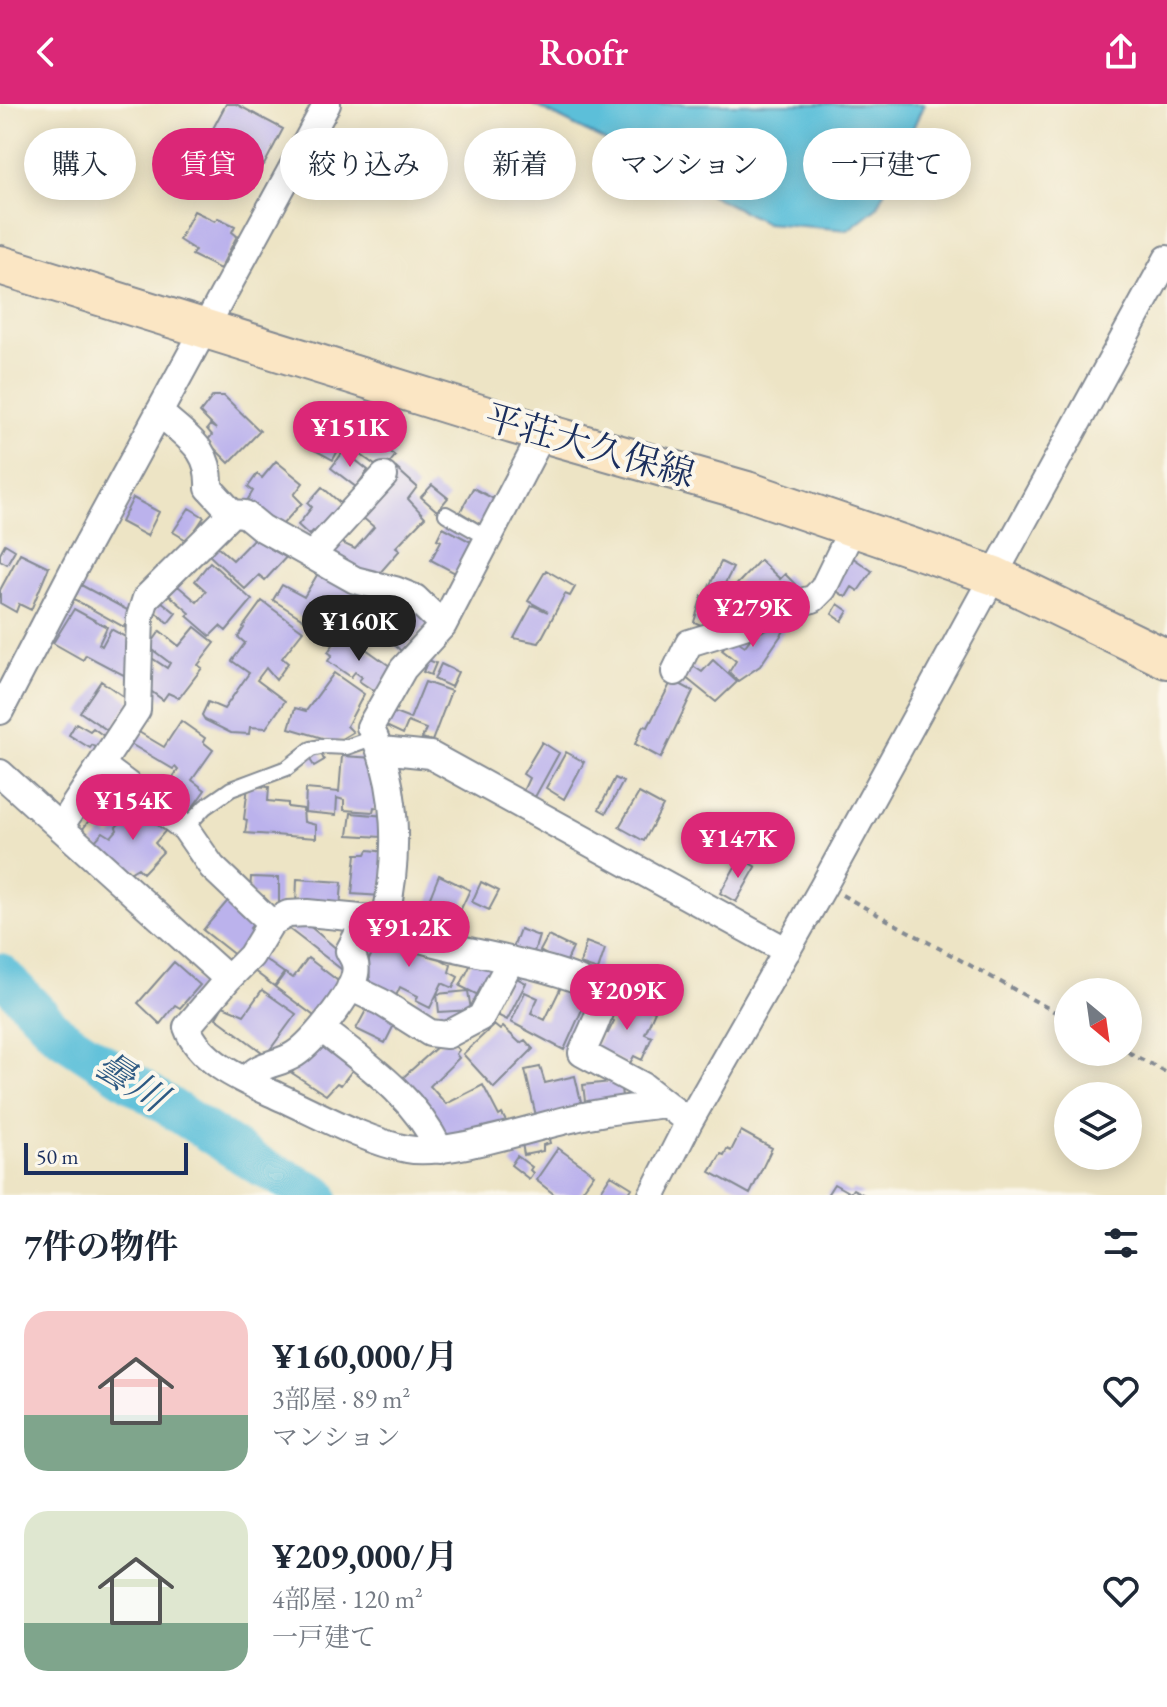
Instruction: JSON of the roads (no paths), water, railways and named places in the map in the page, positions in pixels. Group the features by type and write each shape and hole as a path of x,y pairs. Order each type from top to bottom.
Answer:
{"main road":[{"name":"平荘大久保線","path":"0,265 543,433 747,491 995,576 1167,659"}],"street":[{"path":"0,711 327,104"},
{"path":"652,1195 689,1122 823,887 1167,259"},
{"path":"159,412 199,449 209,465 209,488 232,513 245,514 262,528 355,580 415,598 443,625"},
{"path":"349,951 376,920 393,887 394,822 378,744 370,727 403,669 443,625 543,433"},
{"path":"312,555 384,476"},
{"path":"60,827 137,710 140,617 146,598 232,513"},
{"path":"675,672 689,643 744,626 771,609 813,599 823,589 853,527"},
{"path":"378,744 430,755 787,951"},
{"path":"101,765 185,828 212,867 271,923"},
{"path":"0,773 228,979"},
{"path":"246,1080 257,1068 295,1054 322,1029 350,987 356,972 355,960 349,951 307,913"},
{"path":"665,1104 580,1117 440,1150 407,1149 360,1133 246,1080 211,1060 191,1037 187,1027 251,956 271,923 288,914 307,913 376,920 418,938 511,960 587,984 599,993 602,1004 582,1053 643,1086 689,1122"},
{"path":"350,987 381,1002 430,1033 447,1035 481,1017 511,960"},
{"path":"322,1029 391,1083 417,1112 440,1150"}],"lane":[{"path":"446,514 488,538"},
{"path":"185,828 205,807 231,789 287,768 311,749 378,744"}],"water":[{"path":"532,104 924,104 913,128 803,128 803,200 880,200 877,207 848,230 766,223 721,200 787,200 787,128 592,128 592,135"}],"waterway":[{"name":"曇川","path":"0,973 58,1034 260,1166 318,1195"}]}
